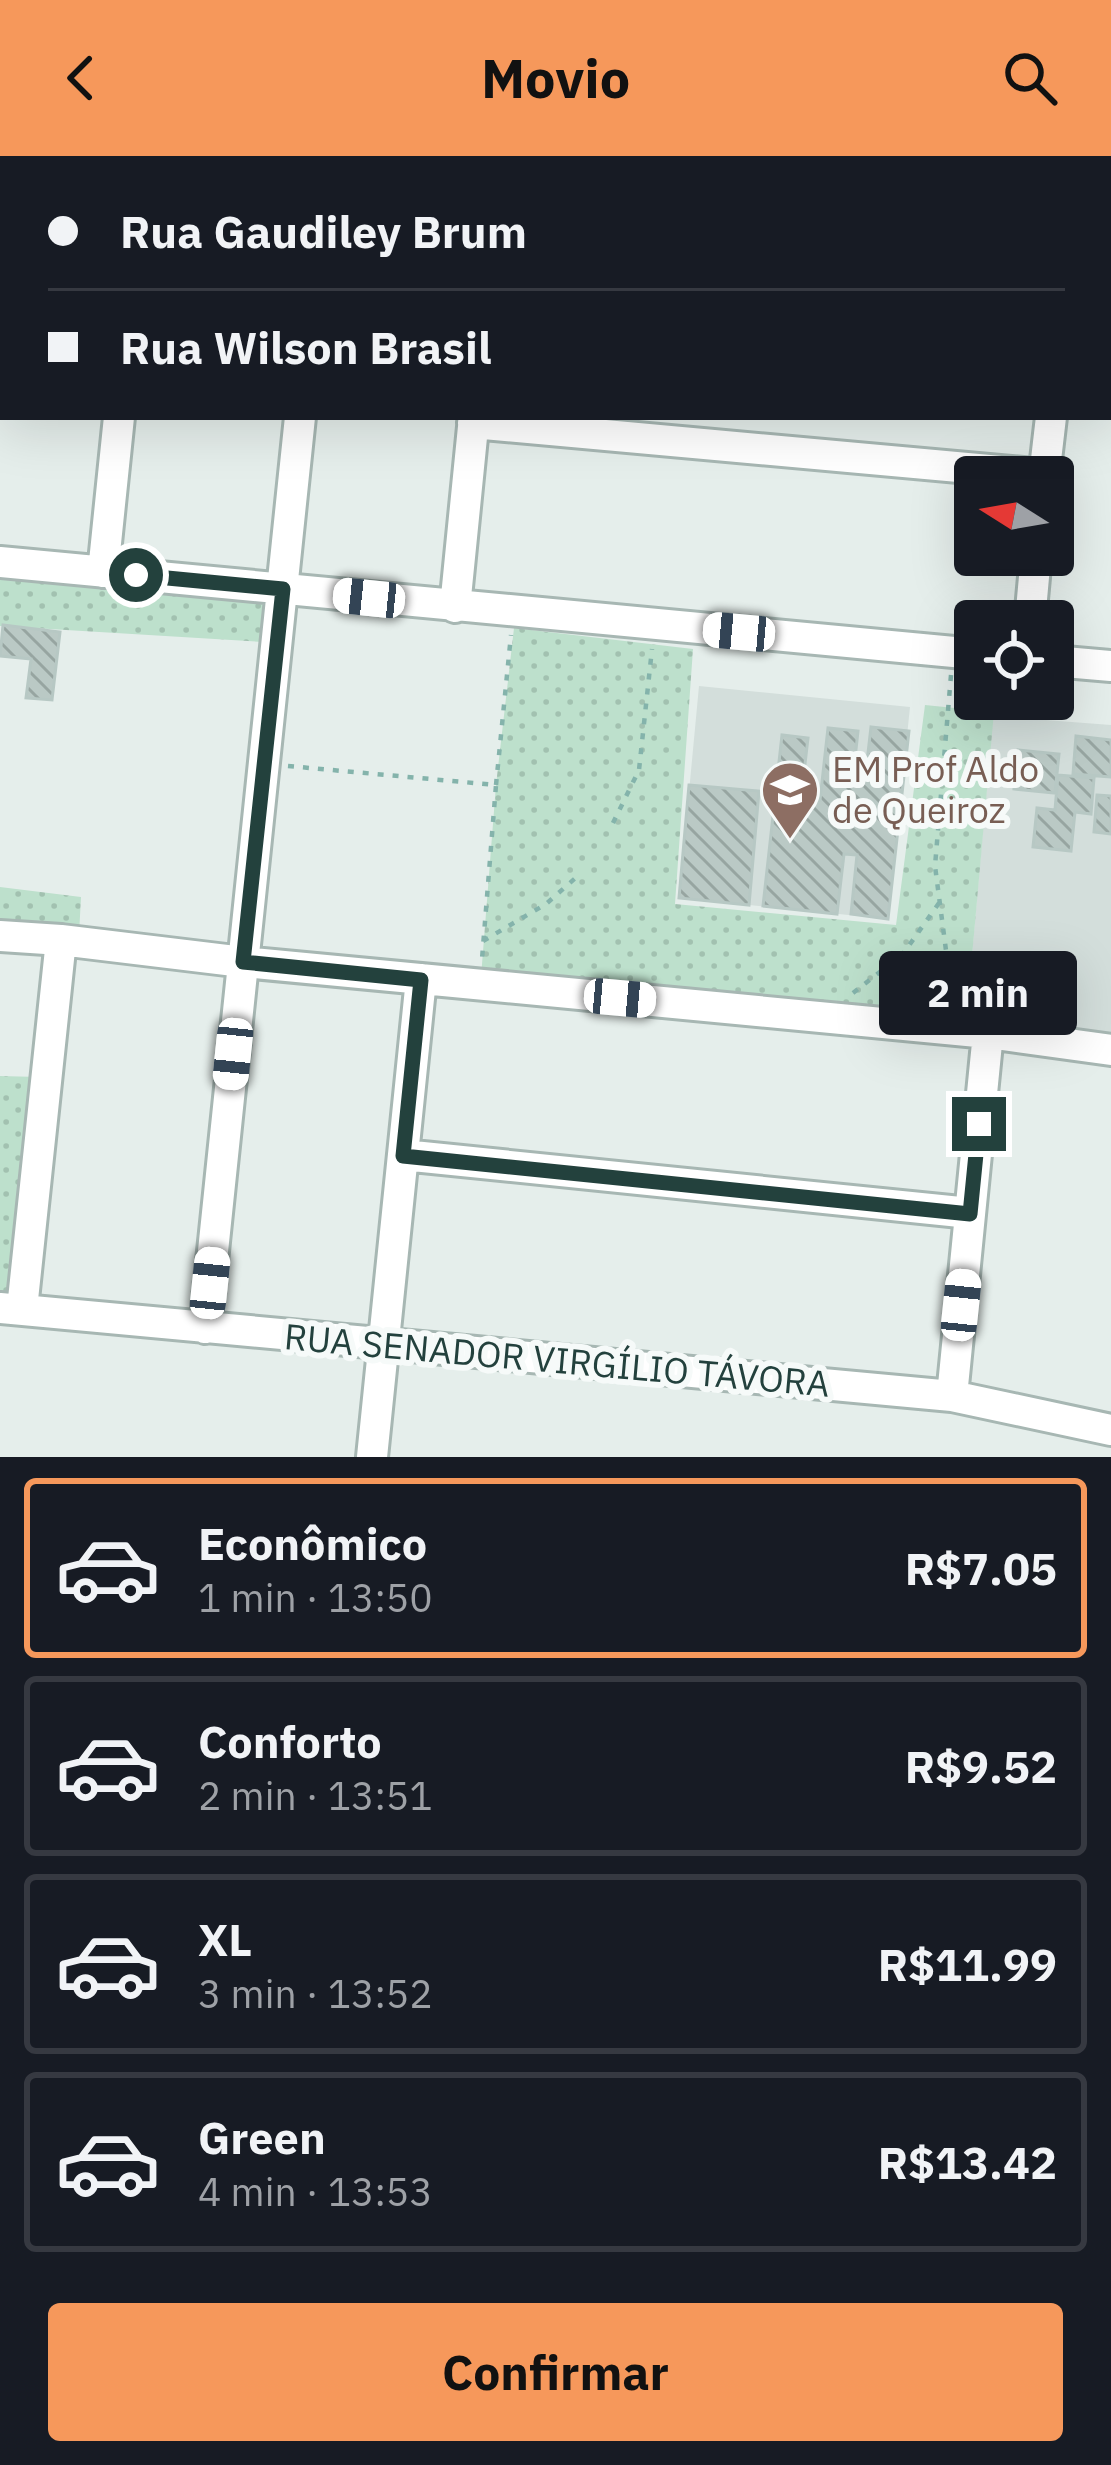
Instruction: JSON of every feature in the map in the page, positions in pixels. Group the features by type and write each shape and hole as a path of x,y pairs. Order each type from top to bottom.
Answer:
{"street":[{"path":"103,572 118,420"},
{"path":"205,1328 300,420"},
{"path":"454,607 473,420 954,467"},
{"path":"1046,456 1051,420"},
{"path":"0,562 954,652"},
{"path":"1074,663 1111,666"},
{"path":"0,936 974,1032 1111,1050"},
{"path":"11,1308 61,940"},
{"path":"372,1457 421,980"},
{"path":"952,1396 970,1214 974,1032"},
{"path":"403,1156 970,1214"},
{"name":"RUA SENADOR VIRGÍLIO TÁVORA","path":"11,1308 952,1396 1111,1430"}],"path":[{"path":"480,985 514,612"},
{"path":"614,823 639,770 655,623"},
{"path":"955,720 935,866 948,979 974,1032"},
{"path":"264,764 496,785"},
{"path":"483,941 546,904 580,874"},
{"path":"822,1018 903,954 939,903"}],"shaded area":[{"name":"EM Prof Aldo de Queiroz","path":"699,686 910,707 888,919 679,898"},
{"path":"993,720 1111,725 1111,1039 966,1023"}],"green space":[{"path":"0,572 271,598 263,642 0,626"},
{"path":"514,628 693,649 675,904 896,925 925,705 954,708 954,720 993,720 966,1023 481,977"},
{"path":"0,887 81,897 79,935 0,930"},
{"path":"0,1076 39,1077 15,1294 0,1292"}],"building":[{"path":"3,625 60,632 52,700 26,698 31,659 0,656"},
{"path":"871,727 909,731 888,919 851,914 857,855 844,854 837,914 763,906 782,735 808,738 801,798 820,800 828,728 858,731 853,777 865,779"},
{"path":"1076,736 1111,740 1111,777 1073,774"},
{"path":"1018,750 1059,754 1055,793 1014,789"},
{"path":"1058,775 1094,778 1091,814 1075,812 1071,851 1033,847 1037,808 1055,810"},
{"path":"689,785 759,791 749,905 679,898"},
{"path":"1097,795 1111,796 1111,834 1094,832"}],"place":[{"name":"EM Prof Aldo de Queiroz","path":"790,841"}],"route":[{"path":"136,575 283,589 243,962 421,980 403,1156 970,1214 979,1124"}]}
